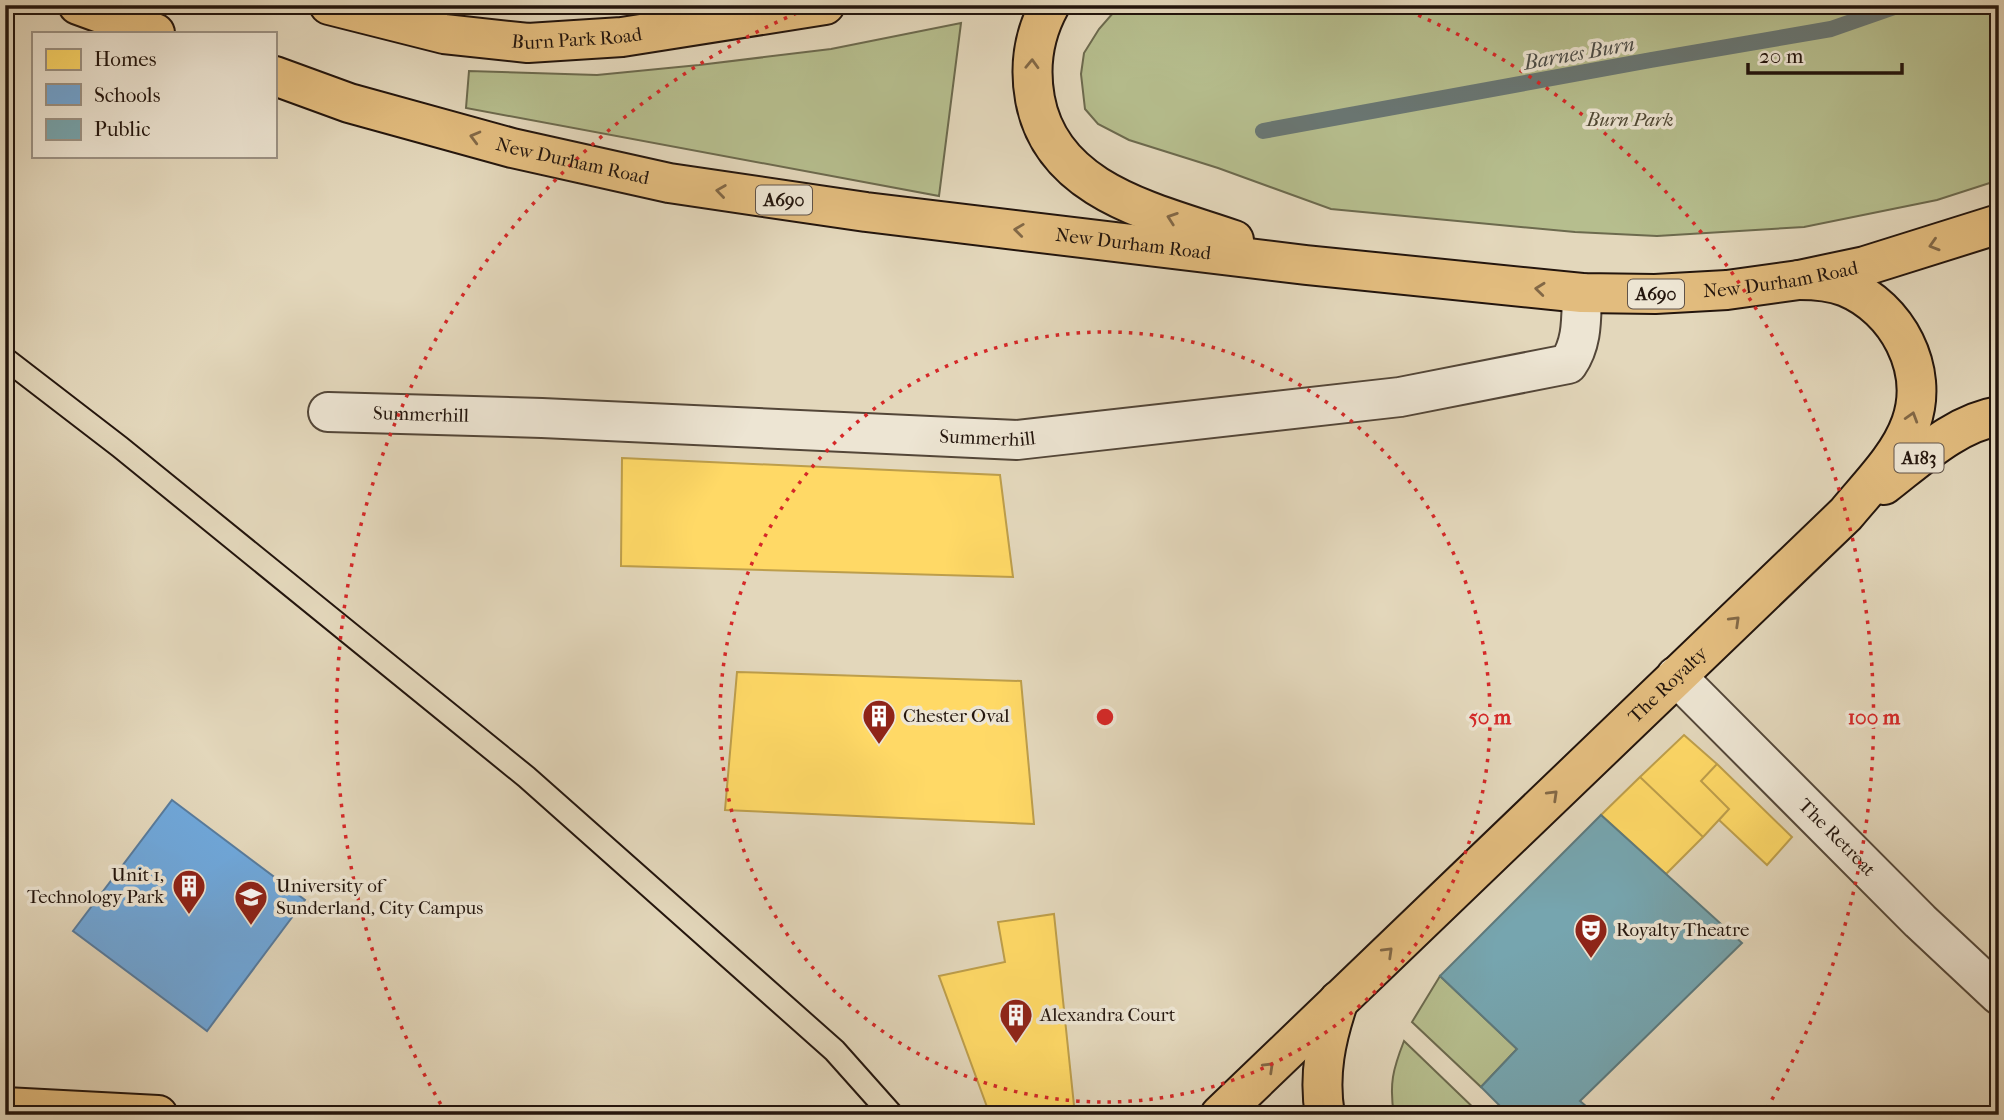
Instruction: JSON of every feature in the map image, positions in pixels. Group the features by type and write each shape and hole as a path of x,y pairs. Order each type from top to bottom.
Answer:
{"main road":[{"path":"78,5 152,32"},
{"name":"Burn Park Road","path":"329,5 444,34 528,43 622,37 825,5"},
{"name":"A690","path":"1051,5 1042,21 1033,51 1032,82 1046,135 1062,158 1082,177 1104,192 1133,205 1306,265"},
{"name":"New Durham Road","path":"276,76 349,103 500,144 669,183 866,212 1306,265 1582,293 1655,294 1727,290 1799,280 1865,265 1999,224"},
{"name":"The Royalty","path":"1325,1115 1322,1067 1328,1032 1339,999 1846,514 1895,453 1911,425 1916,392 1914,367 1906,342 1895,325 1882,310 1845,286 1799,280"},
{"name":"A183","path":"1846,514 1950,435 1988,418 1999,416"},
{"path":"1220,1115 1339,999"},
{"path":"5,1107 158,1115"}],"street":[{"name":"Summerhill","path":"328,412 541,418 1017,440 1400,397 1568,364 1580,340 1582,293"},
{"name":"The Retreat","path":"1676,676 1920,921 1999,995"}],"green space":[{"name":"Burn Park","path":"1120,5 1999,5 1999,180 1937,200 1804,227 1657,236 1575,232 1331,209 1218,168 1129,140 1098,124 1085,109 1081,74 1084,53 1099,29"},
{"path":"961,23 939,196 466,108 469,71 597,75 831,49"},
{"path":"1440,976 1517,1049 1481,1087 1412,1022"},
{"path":"1404,1041 1481,1115 1394,1115 1393,1077"}],"building: Homes":[{"path":"622,458 1000,475 1013,577 621,566"},
{"name":"Chester Oval","path":"737,672 1021,681 1034,824 725,810"},
{"path":"1684,735 1717,764 1701,781 1729,809 1703,837 1640,777"},
{"path":"1717,764 1792,837 1767,865 1719,820 1729,809 1701,781"},
{"path":"1640,777 1703,837 1666,874 1601,815"},
{"name":"Alexandra Court","path":"1054,914 1075,1115 990,1115 939,976 1005,962 998,922"}],"building: Schools":[{"name":"Unit 1, Technology Park","path":"172,800 305,900 207,1031 73,931"}],"building: Public":[{"name":"Royalty Theatre","path":"1601,815 1742,943 1580,1101 1593,1112 1590,1115 1509,1115 1481,1087 1517,1049 1440,976"}],"waterway":[{"name":"Barnes Burn","path":"1263,131 1831,29 1900,5"}],"tram line":[{"path":"5,344 127,438 534,768 843,1042 908,1115"},
{"path":"5,373 113,456 519,786 826,1059 876,1115"}],"place":[{"name":"Chester Oval","path":"879,746"},
{"name":"Unit 1, Technology Park","path":"189,916"},
{"name":"University of Sunderland, City Campus","path":"251,927"},
{"name":"Royalty Theatre","path":"1591,960"},
{"name":"Alexandra Court","path":"1016,1045"}]}
